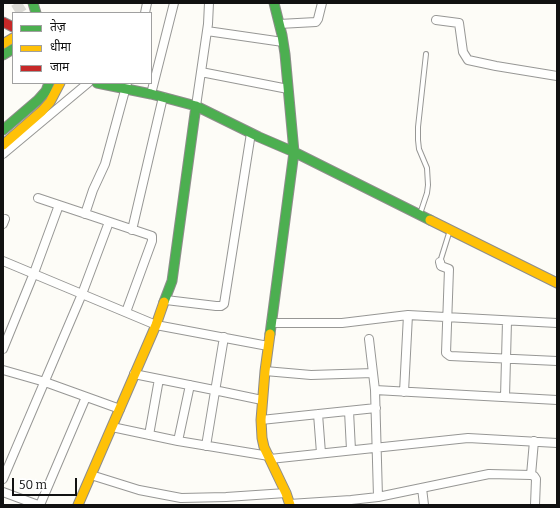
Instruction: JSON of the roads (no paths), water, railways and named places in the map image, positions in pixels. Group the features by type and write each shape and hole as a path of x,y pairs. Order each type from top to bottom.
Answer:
{"street":[{"path":"151,94 174,3"},
{"path":"78,505 156,325 172,281 207,30 209,3"},
{"path":"274,3 283,42 294,152 264,371 261,420 262,438 269,458 286,493 289,504 351,502 489,474 534,476 536,479 535,505"},
{"path":"279,24 316,22 322,3"},
{"path":"436,20 459,23 462,52 468,60 557,76"},
{"path":"3,22 12,26"},
{"path":"207,30 283,42"},
{"path":"3,44 12,39"},
{"path":"3,55 12,49"},
{"path":"201,72 288,89"},
{"path":"3,130 38,100 46,91 49,84"},
{"path":"3,145 42,111 50,102 59,84"},
{"path":"3,154 87,84"},
{"path":"107,84 126,86 196,106 294,152 557,283"},
{"path":"85,214 92,190 105,164 126,86"},
{"path":"132,230 163,97"},
{"path":"166,300 216,306 221,306 224,304 251,133"},
{"path":"38,198 149,235 153,238 126,312"},
{"path":"3,349 34,273 59,205"},
{"path":"3,479 82,294 109,222"},
{"path":"3,261 156,325 268,346"},
{"path":"440,262 442,266 449,269 446,351 448,355 557,361"},
{"path":"271,323 342,323 408,315 557,323"},
{"path":"404,392 408,315"},
{"path":"505,397 507,320"},
{"path":"206,446 214,390 224,337"},
{"path":"369,339 375,390 378,497"},
{"path":"3,370 45,382 120,409"},
{"path":"264,371 311,375 373,373"},
{"path":"134,374 262,400"},
{"path":"149,434 159,379"},
{"path":"178,441 190,385"},
{"path":"375,390 557,400"},
{"path":"3,492 39,505 86,397"},
{"path":"261,420 376,408"},
{"path":"349,411 351,450"},
{"path":"318,414 321,454"},
{"path":"112,427 269,458 321,454 468,438 557,443"},
{"path":"531,475 534,441"},
{"path":"91,475 139,490 181,498 286,493"},
{"path":"422,488 424,505"}],"lane":[{"path":"420,215 428,185 427,168 419,149 418,140 426,54"},
{"path":"440,262 450,230"}],"tunnel":[{"path":"16,3 21,12"}]}
